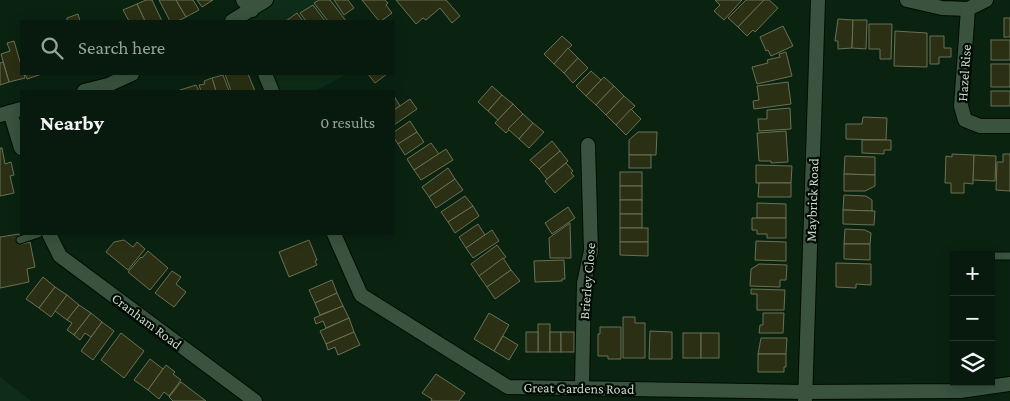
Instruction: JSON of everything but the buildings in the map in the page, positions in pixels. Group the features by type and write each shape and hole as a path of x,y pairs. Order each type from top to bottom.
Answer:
{"street":[{"path":"243,13 266,0"},
{"name":"Maybrick Road","path":"805,397 818,0"},
{"path":"907,0 942,8 968,9 986,0"},
{"name":"Hazel Rise","path":"968,9 961,106 965,120 980,126 1010,126"},
{"path":"88,90 108,85 130,75"},
{"path":"265,75 272,90"},
{"path":"10,112 20,145"},
{"name":"Brierley Close","path":"582,387 584,283 591,251 588,145"},
{"name":"Cranham Road","path":"50,235 60,256 255,401"},
{"name":"Great Gardens Road","path":"334,235 361,295 508,387 582,387 805,397 960,391 1010,384"}],"lane":[{"path":"20,240 35,235"},
{"path":"995,256 1010,256"}],"shaded area":[{"path":"266,0 332,0 347,20 246,20 244,15"},
{"path":"265,75 345,75 317,90 272,90"},
{"path":"0,377 31,401 0,401"}]}
